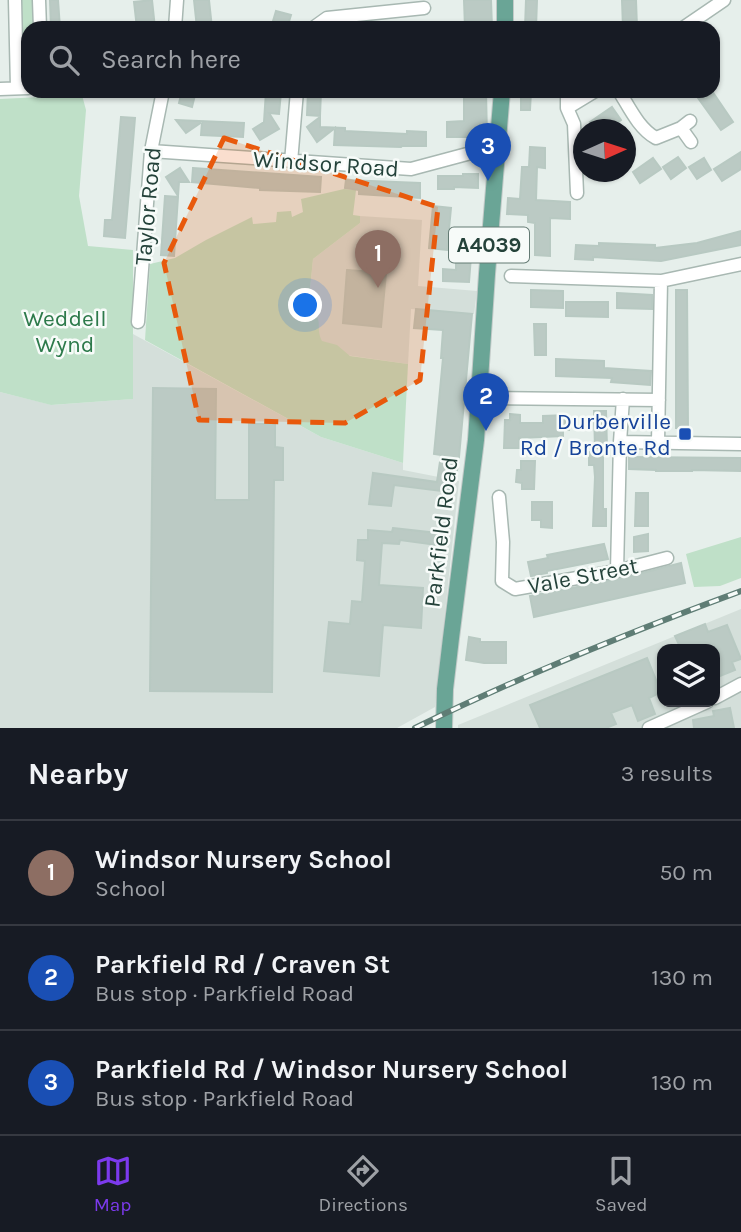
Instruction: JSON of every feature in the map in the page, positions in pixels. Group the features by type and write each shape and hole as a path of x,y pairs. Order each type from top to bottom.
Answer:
{"main road":[{"path":"505,0 505,21"},
{"name":"Parkfield Road","path":"444,728 446,676 480,398 486,274 501,98"}],"street":[{"path":"15,0 21,66"},
{"path":"39,0 40,21"},
{"path":"176,21 177,0"},
{"path":"693,21 724,0"},
{"path":"323,21 327,18 424,8"},
{"path":"0,89 21,88"},
{"name":"Taylor Road","path":"138,322 151,151 162,98"},
{"path":"291,162 296,98"},
{"path":"567,98 567,108 574,124 577,193"},
{"path":"567,108 583,98"},
{"path":"624,98 649,134 656,138 685,124 691,142"},
{"name":"Windsor Road","path":"151,151 411,169 497,146"},
{"path":"512,276 661,281 741,264"},
{"path":"658,442 661,281"},
{"path":"480,398 659,400"},
{"path":"617,571 622,399"},
{"path":"620,442 741,444"},
{"name":"Vale Street","path":"499,497 503,542 502,581 515,589 617,571 667,558"},
{"path":"720,695 741,684"},
{"path":"649,728 696,707"}],"highlighted area":[{"path":"224,138 438,207 420,380 345,423 199,420 164,263"}],"shaded area":[{"path":"360,216 422,220 418,286 477,291 474,314 411,309 408,364 304,349 313,259 360,223"},
{"path":"133,334 321,437 403,463 403,470 459,481 435,707 397,728 0,728 0,392 52,405 132,399"},
{"path":"741,609 741,728 458,728 458,725"}],"green space":[{"path":"22,0 33,0 34,21 22,21"},
{"name":"Weddell Wynd","path":"83,98 86,110 79,196 88,246 133,250 133,399 51,405 0,392 0,99"},
{"path":"344,189 356,190 353,215 360,216 360,223 313,259 308,309 317,316 322,341 337,345 350,356 408,364 403,463 321,437 145,340 150,264 175,258 252,217 253,224 276,222 277,212 291,211 292,217 303,212 301,199"},
{"path":"741,537 741,578 720,586 694,587 686,554"}],"building":[{"path":"50,0 58,0 60,21 51,21"},
{"path":"152,0 154,21 136,21 134,2"},
{"path":"194,0 209,0 211,21 196,21"},
{"path":"464,0 491,0 492,21 465,21"},
{"path":"526,0 537,0 536,21 525,21"},
{"path":"622,0 636,0 637,21 623,21"},
{"path":"276,11 291,15 289,21 273,21"},
{"path":"180,98 194,98 192,107 179,103"},
{"path":"266,98 280,98 279,114 269,113 279,129 260,140 253,129 264,122"},
{"path":"308,98 321,98 320,116 307,115"},
{"path":"464,98 486,98 487,137 447,137 447,122 464,121"},
{"path":"521,98 531,98 530,110 521,110"},
{"path":"698,98 717,98 733,122 721,130"},
{"path":"612,107 620,119 594,119"},
{"path":"121,117 135,118 125,238 104,236 105,220 112,220"},
{"path":"320,117 320,127 345,128 345,131 407,134 407,131 426,132 426,146 334,145 335,128 317,142 307,127"},
{"path":"176,120 244,123 243,137 201,135 202,122 186,133"},
{"path":"530,147 545,148 545,168 537,167 536,200 570,202 570,219 550,218 550,256 535,255 535,223 528,222 528,215 507,214 508,198 520,199 522,167 529,167"},
{"path":"741,152 741,169 722,181 714,169"},
{"path":"678,157 686,168 671,179 663,167"},
{"path":"653,158 661,169 640,183 636,170"},
{"path":"704,158 711,170 697,179 689,167"},
{"path":"180,168 189,182 179,182 178,196 166,177"},
{"path":"193,168 321,177 320,192 260,190 192,182"},
{"path":"478,174 478,188 438,189 438,176"},
{"path":"346,180 420,183 420,198 359,194 359,190 345,188"},
{"path":"165,196 178,197 174,256 161,255"},
{"path":"433,206 451,208 447,250 429,248"},
{"path":"741,231 741,245 661,261 593,257 593,260 575,259 576,245 655,245 655,248 697,243"},
{"path":"456,256 471,256 469,282 443,281 443,269 456,270"},
{"path":"347,270 386,273 381,327 343,323"},
{"path":"531,290 563,291 563,308 531,307"},
{"path":"676,290 687,290 688,428 676,428"},
{"path":"617,293 652,295 652,309 617,308"},
{"path":"566,302 608,302 608,317 566,316"},
{"path":"416,309 472,314 456,477 451,476 449,492 394,485 391,506 369,504 373,473 437,482 441,455 434,454 443,330 414,328"},
{"path":"534,324 546,324 546,355 535,355"},
{"path":"556,359 604,361 604,368 651,371 650,385 611,382 612,378 556,376"},
{"path":"153,388 216,389 215,500 249,500 249,424 275,424 275,447 283,448 283,480 274,480 272,692 150,691"},
{"path":"594,411 606,411 607,448 595,448"},
{"path":"510,414 520,415 520,423 543,423 543,416 568,415 569,430 563,430 563,436 519,438 519,448 504,448 505,420 510,420"},
{"path":"589,452 603,452 603,509 606,509 606,526 593,526 595,477 594,465 589,465"},
{"path":"629,457 741,458 741,471 629,469"},
{"path":"521,461 535,461 534,489 522,489 522,483 516,482"},
{"path":"636,493 648,493 648,526 635,526"},
{"path":"532,502 552,502 552,528 541,527 541,520 532,520"},
{"path":"393,528 446,534 444,546 400,540 399,544 382,543 379,585 423,588 421,628 383,625 379,676 324,671 329,622 350,624 352,601 362,602 365,561 357,560 358,540 368,540 368,530 392,532"},
{"path":"648,534 648,551 634,552 634,537"},
{"path":"604,544 608,559 531,576 528,562 548,558 547,555"},
{"path":"681,563 685,583 534,617 530,596 619,579"},
{"path":"705,624 708,632 727,625 741,659 732,662 735,670 720,676 720,644 679,644 675,636"},
{"path":"469,637 480,639 480,642 506,642 506,663 466,660"},
{"path":"647,658 657,682 657,694 649,698 655,714 638,721 632,705 611,713 616,724 606,728 540,728 530,705"},
{"path":"730,708 734,728 694,728 693,720 714,716 713,711"}],"railway":[{"path":"415,728 576,655 741,591"}],"place":[{"name":"Parkfield Rd / Windsor Nursery School","path":"488,181"},
{"name":"Windsor Nursery School","path":"378,288"},
{"name":"Parkfield Rd / Craven St","path":"486,431"},
{"name":"Durberville Rd / Bronte Rd","path":"685,434"}]}
